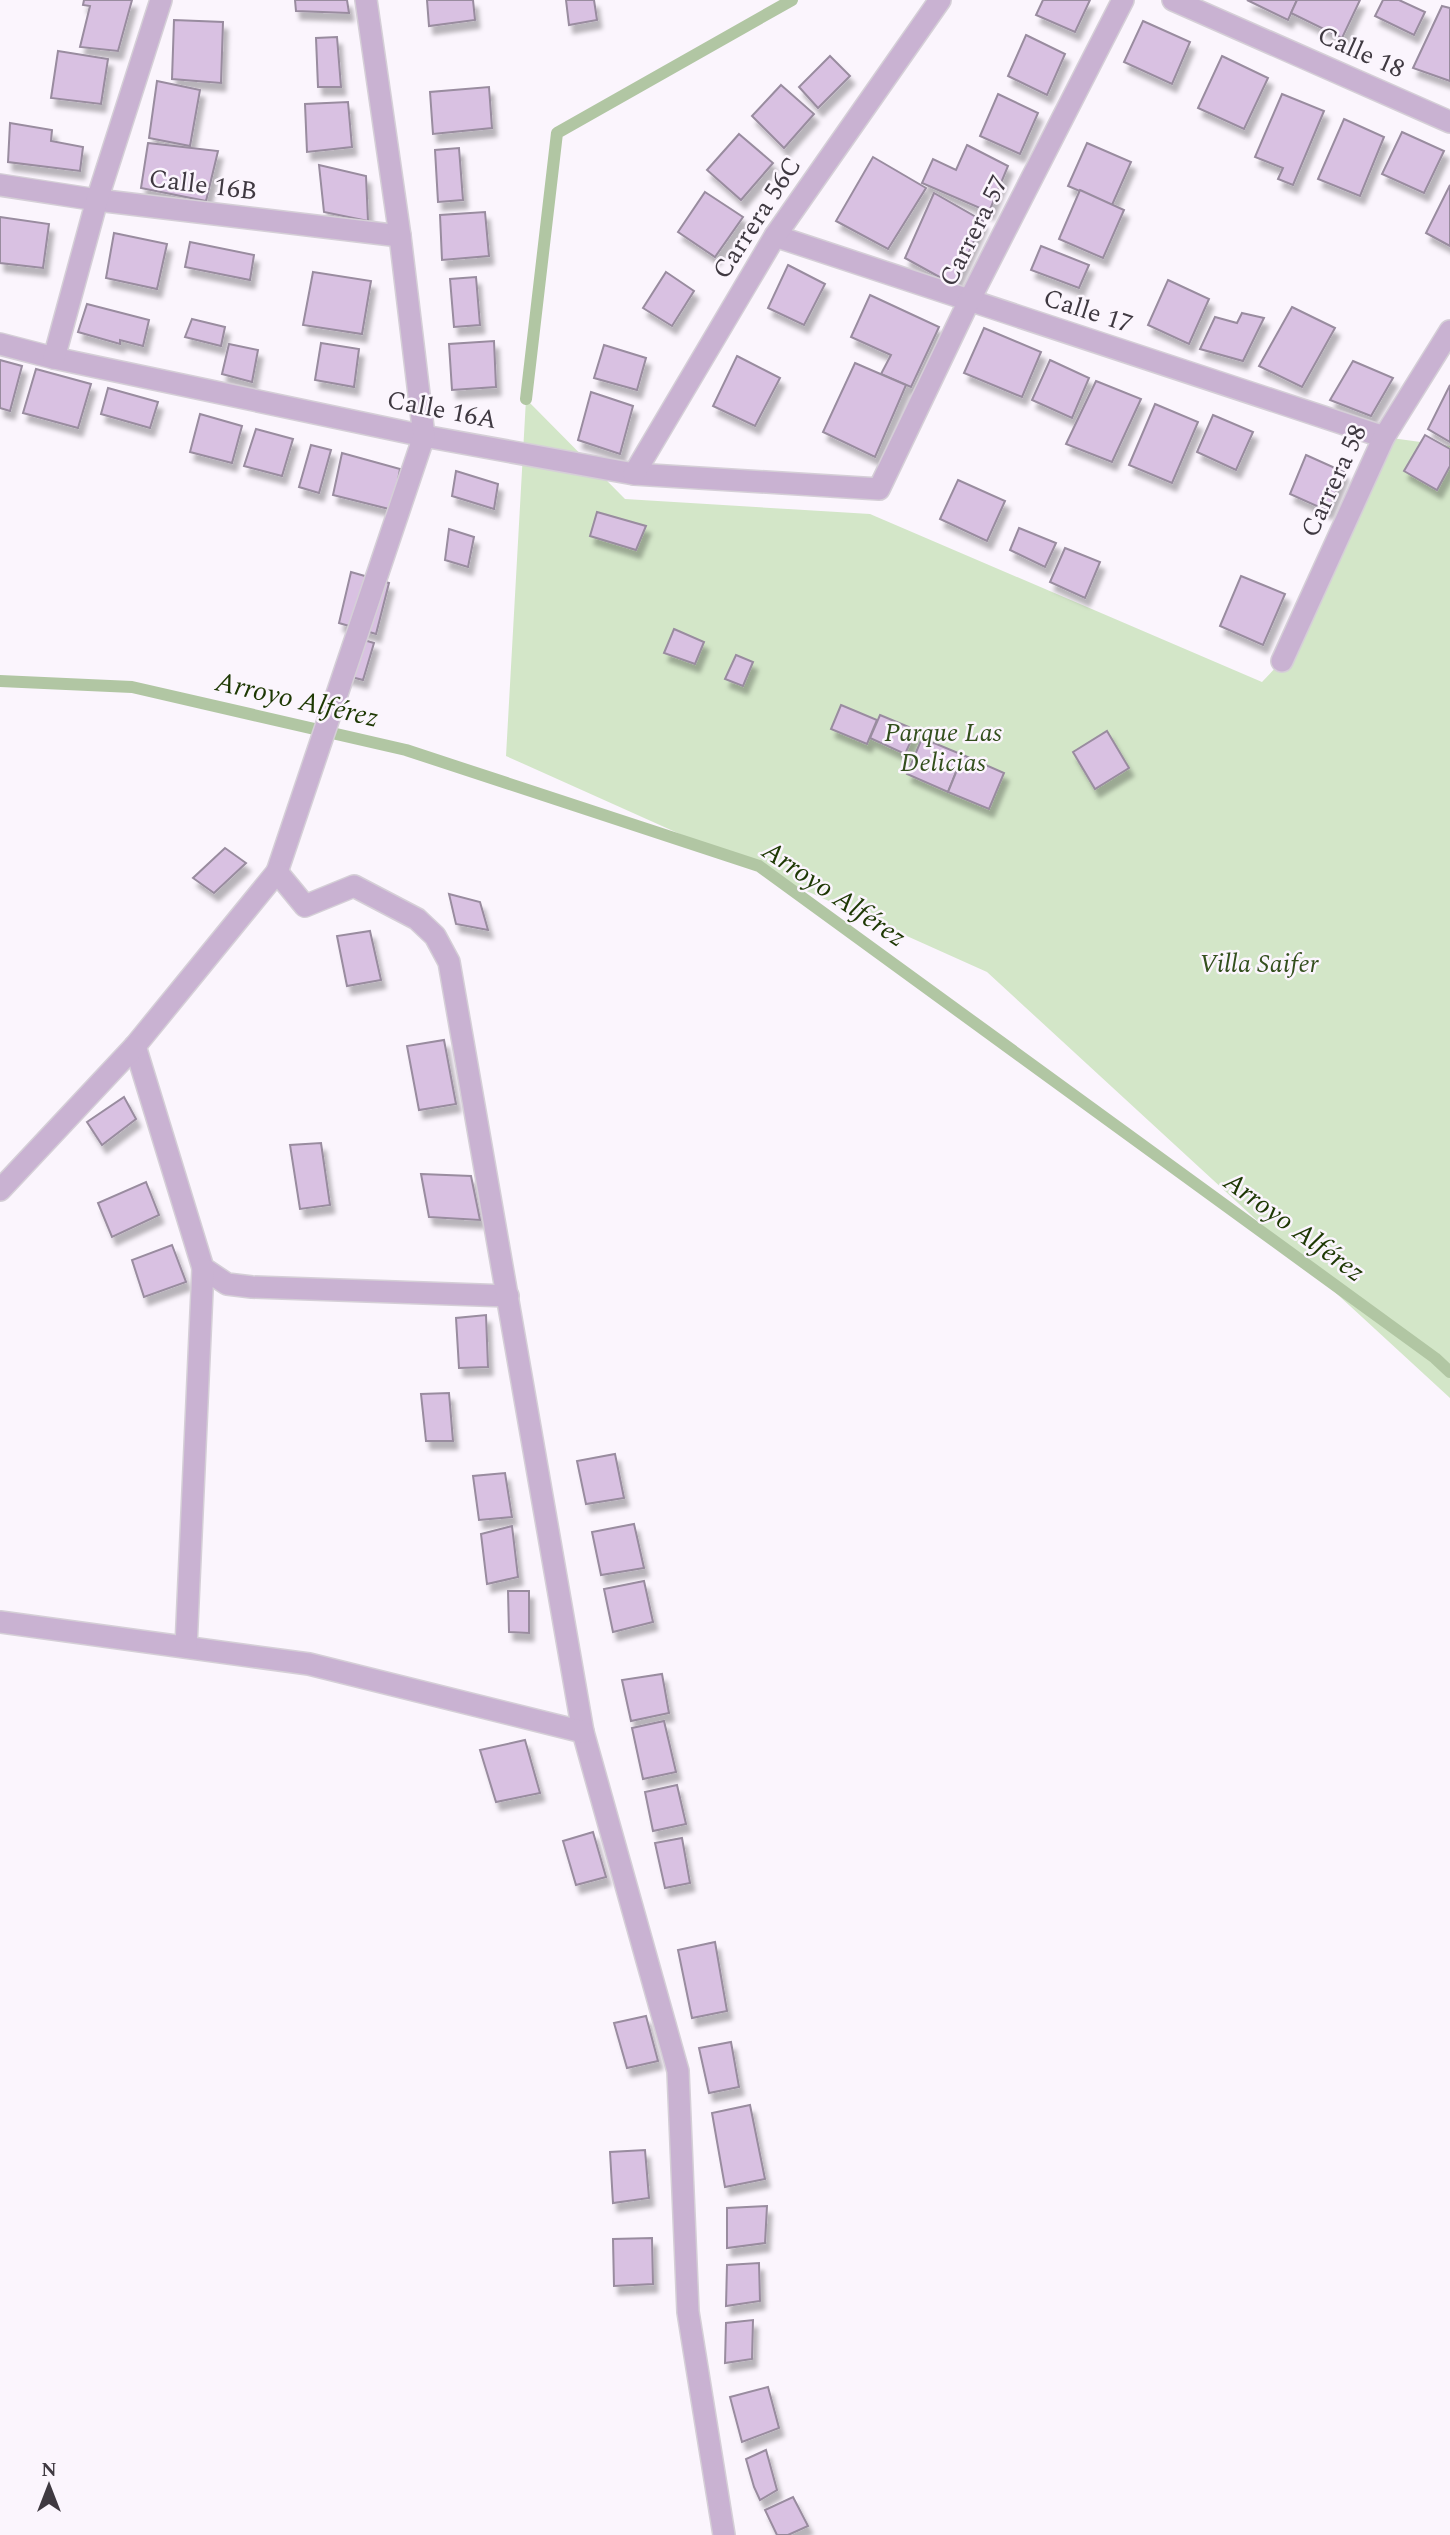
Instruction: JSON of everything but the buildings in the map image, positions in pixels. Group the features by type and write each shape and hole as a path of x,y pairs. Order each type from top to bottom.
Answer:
{"street":[{"path":"54,358 97,200 161,0"},
{"path":"0,1190 135,1046 277,872 424,436 400,236 366,0"},
{"name":"Carrera 56C","path":"634,474 775,236 940,0"},
{"name":"Carrera 57","path":"879,489 969,301 1123,0"},
{"name":"Calle 18","path":"1172,0 1450,122"},
{"name":"Calle 16B","path":"0,185 97,200 400,236"},
{"name":"Calle 17","path":"775,236 1384,437"},
{"name":"Carrera 58","path":"1282,661 1384,437 1450,331"},
{"name":"Calle 16A","path":"0,344 54,358 424,436 634,474 879,489"},
{"path":"277,872 304,906 354,886 416,919 435,936 449,962 583,1732 678,2071 688,2312 724,2535"},
{"path":"135,1046 203,1268 186,1647"},
{"path":"203,1268 227,1284 252,1287 508,1296"},
{"path":"0,1622 309,1664 583,1732"}],"green space":[{"path":"526,399 625,499 870,514 1262,682 1282,661 1384,437 1450,446 1450,1398 987,972 506,756"}],"waterway":[{"path":"526,399 557,133 792,0"},
{"name":"Arroyo Alférez","path":"0,681 132,687 406,750 759,866 1435,1358 1450,1372"}],"park label":[{"name":"Parque Las Delicias","path":"943,748"},
{"name":"Villa Saifer","path":"1259,964"}]}
